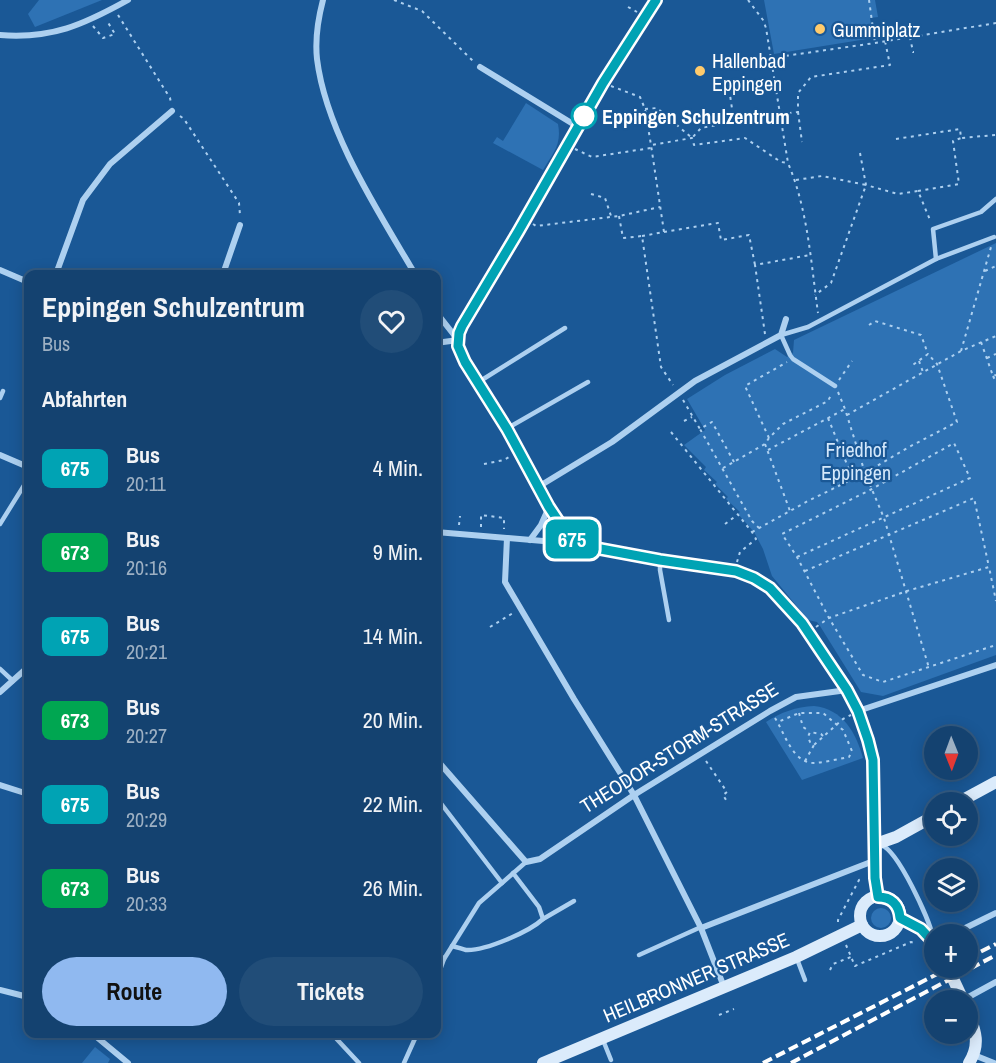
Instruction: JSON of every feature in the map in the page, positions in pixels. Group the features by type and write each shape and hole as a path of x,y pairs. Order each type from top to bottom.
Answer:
{"street":[{"path":"0,35 21,37 56,32 78,25 128,0"},
{"path":"323,0 317,33 317,57 322,88 331,115 353,164 379,214 413,270"},
{"path":"656,0 603,83 462,326 458,340 460,352 507,429 549,507 569,537 590,547 736,571 770,588 802,623 847,690 858,711 868,740 873,760 875,878 878,897"},
{"path":"480,67 578,127"},
{"path":"58,270 84,200 110,164 172,111"},
{"path":"224,270 240,225"},
{"path":"0,270 24,280"},
{"path":"441,318 458,340"},
{"path":"538,487 612,442 694,381 781,335 786,319"},
{"path":"441,342 458,340"},
{"path":"0,455 24,465"},
{"path":"530,540 541,525 549,507"},
{"path":"441,532 555,543 569,537"},
{"path":"505,538 505,582 634,795 701,928 724,988"},
{"path":"858,711 996,665"},
{"path":"0,692 24,671"},
{"name":"THEODOR-STORM-STRASSE","path":"526,862 540,859 634,795 795,697 847,690"},
{"path":"441,765 526,862"},
{"path":"978,792 996,782"},
{"path":"0,785 24,793"},
{"path":"876,844 896,837 924,822"},
{"path":"701,928 876,860"},
{"path":"885,897 894,902 900,918 896,928 884,936 873,935 867,931 862,925 860,915 868,900 885,897"},
{"path":"973,924 996,913"},
{"path":"900,918 924,932"},
{"name":"HEILBRONNER STRASSE","path":"543,1063 796,957 862,925"},
{"path":"978,992 996,982"},
{"path":"0,990 24,996"},
{"path":"98,1038 128,1063"},
{"path":"975,1044 975,1052 971,1059 994,1063"}],"lane":[{"path":"936,259 933,229 981,212 996,199"},
{"path":"835,386 793,359 781,335 819,322 936,259 993,237"},
{"path":"477,383 565,328"},
{"path":"507,429 588,382"},
{"path":"0,398 3,391"},
{"path":"0,524 24,485"},
{"path":"660,560 669,620"},
{"path":"0,669 13,681"},
{"path":"441,804 502,883"},
{"path":"876,844 886,847 904,871 929,924"},
{"path":"441,967 479,903 526,862"},
{"path":"513,873 539,907 543,919"},
{"path":"452,946 467,950 488,946 538,924 574,901"},
{"path":"639,955 701,928"},
{"path":"441,956 444,959"},
{"path":"796,957 805,980"},
{"path":"336,1038 359,1063"},
{"path":"404,1063 415,1038"},
{"path":"602,1038 611,1060"}],"path":[{"path":"394,0 422,11 480,67"},
{"path":"748,0 763,20 788,163 803,204 819,322"},
{"path":"869,0 875,43"},
{"path":"89,20 102,38 115,34 103,13"},
{"path":"771,58 996,23"},
{"path":"910,37 914,52"},
{"path":"802,142 798,93 811,76 890,65 885,41"},
{"path":"603,83 640,97 645,109 664,232"},
{"path":"567,145 592,157 692,138 701,128 734,122 730,95"},
{"path":"645,109 657,108 692,138 694,145 745,138 781,162 788,163"},
{"path":"781,114 798,111"},
{"path":"896,139 960,129 961,138"},
{"path":"795,180 822,176 898,194 959,184 953,141 961,138 996,135"},
{"path":"815,295 831,283 866,185 860,153"},
{"path":"918,191 933,229"},
{"path":"591,194 605,198 611,217"},
{"path":"525,220 536,226 619,216 660,207"},
{"path":"619,216 623,238 718,223 722,240 749,235 766,342"},
{"path":"642,236 662,367 752,521 759,528"},
{"path":"961,351 993,237"},
{"path":"755,264 810,255"},
{"path":"985,271 996,266"},
{"path":"752,532 957,422 937,364 928,354 921,335 875,321 869,325"},
{"path":"846,415 961,351 996,336"},
{"path":"981,342 996,382"},
{"path":"910,367 928,354"},
{"path":"987,358 996,354"},
{"path":"769,438 745,386 793,359"},
{"path":"723,468 765,444 783,424 828,401 852,361"},
{"path":"919,361 923,372"},
{"path":"835,386 845,409 865,473 884,518 929,668"},
{"path":"768,450 845,409"},
{"path":"684,421 693,417"},
{"path":"828,418 853,478"},
{"path":"700,429 712,422 734,462"},
{"path":"671,432 752,532 756,539 740,552"},
{"path":"797,557 970,478 954,443 872,489 782,534 863,675 884,682 996,645"},
{"path":"765,444 790,512"},
{"path":"484,465 504,460 518,450"},
{"path":"805,572 974,498 996,601"},
{"path":"480,536 481,515 504,518 505,538"},
{"path":"725,524 737,515"},
{"path":"808,632 829,618 907,591 989,567"},
{"path":"490,627 521,609"},
{"path":"770,711 796,755 804,761 813,763 849,757 852,751 843,730 823,713 798,713 778,723"},
{"path":"804,761 823,736 843,719 858,711"},
{"path":"798,713 803,727 823,736"},
{"path":"810,732 808,737 814,745"},
{"path":"702,754 727,792 723,795 728,803"},
{"path":"830,970 833,964 851,957"},
{"path":"719,1015 734,1009"}],"green space":[{"path":"39,0 102,0 35,27 28,14"},
{"name":"Gummiplatz","path":"764,0 875,0 878,17 870,18 873,38 774,54"},
{"path":"526,103 558,124 558,143 543,170 493,143 497,137 503,141"},
{"name":"Friedhof Eppingen","path":"996,243 996,655 883,696 861,692 817,622 808,620 772,576 763,549 754,532 738,514 740,512 726,499 728,497 715,484 717,482 704,470 706,467 684,445 705,430 687,399 725,375 775,349 787,357 793,353 794,340"},
{"path":"814,706 833,712 847,724 863,758 802,780 766,722 789,711"},
{"path":"881,908 888,911 891,918 888,925 881,928 874,925 871,918 874,911"},
{"path":"95,1047 110,1059 108,1063 82,1063"}],"railway":[{"path":"978,953 996,944"},
{"path":"791,1063 996,955"},
{"path":"763,1063 929,978"}],"bus line":[{"name":"675","path":"656,0 603,83 462,326 458,346 465,362 507,429 549,507 569,537 590,547 736,571 770,588 802,623 847,690 858,711 868,740 873,760 875,878 878,897 885,897 894,902 900,918 924,932"}],"place":[{"name":"Gummiplatz","path":"820,29"},
{"name":"Hallenbad Eppingen","path":"700,71"},
{"name":"Eppingen Schulzentrum","path":"584,116"}]}
